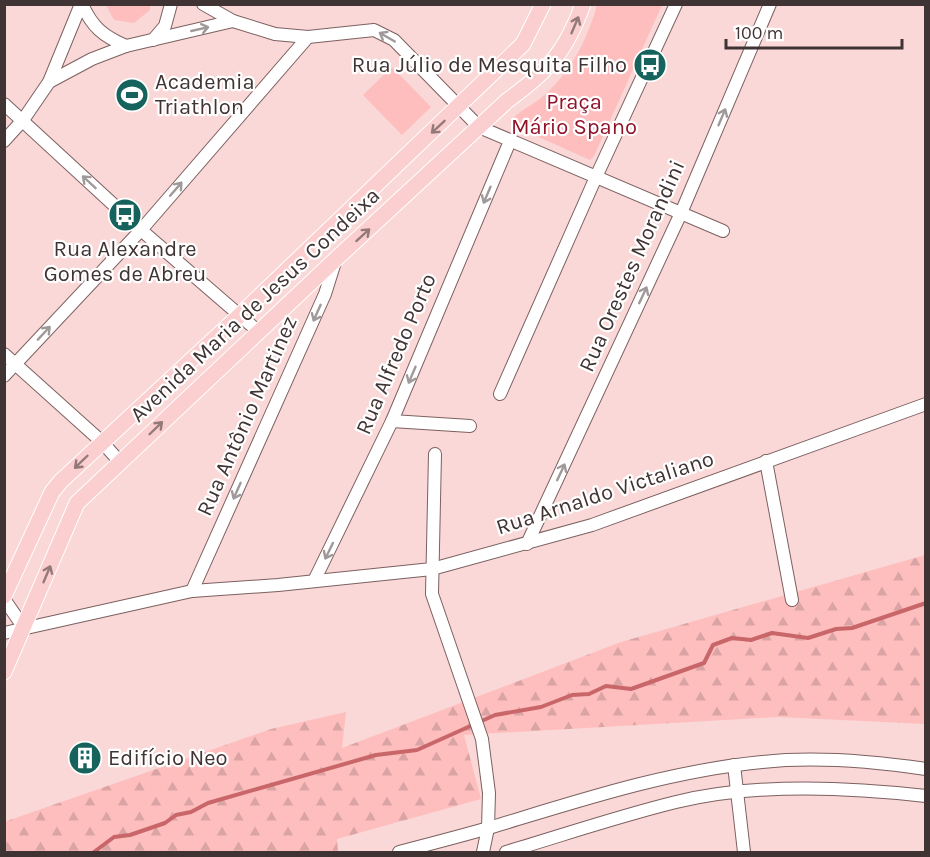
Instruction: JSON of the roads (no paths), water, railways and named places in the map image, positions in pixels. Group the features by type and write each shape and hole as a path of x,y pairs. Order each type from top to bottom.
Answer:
{"main road":[{"name":"Avenida Maria de Jesus Condeixa","path":"4,597 52,492 523,44 543,4"},
{"name":"Avenida Maria de Jesus Condeixa","path":"4,672 77,503 508,100 538,78 561,52 575,29 583,4"}],"street":[{"path":"81,4 88,19 99,30 126,46"},
{"path":"4,141 23,120 49,82 81,4"},
{"path":"153,40 165,26 171,4"},
{"path":"203,4 233,21 275,34 308,36 374,30 394,40 479,127 723,231"},
{"path":"500,394 676,4"},
{"name":"Rua Orestes Morandini","path":"527,544 681,213 770,4"},
{"path":"49,82 92,59 126,46 233,21"},
{"path":"4,376 141,230 308,36"},
{"path":"4,104 141,230 258,332"},
{"name":"Rua Alfredo Porto","path":"314,581 392,421 510,141"},
{"name":"Rua Antônio Martinez","path":"192,591 325,294 337,258"},
{"path":"4,354 102,442 120,462"},
{"name":"Rua Arnaldo Victaliano","path":"4,633 192,591 432,569 592,525 926,404"},
{"path":"392,421 470,426"},
{"path":"435,454 432,594 482,739 489,793 488,828 483,852"},
{"path":"766,461 792,600"},
{"path":"4,597 24,628"},
{"path":"399,852 671,775 734,765 764,761 839,760 926,769"},
{"path":"734,765 744,852"},
{"path":"506,852 678,801 737,793 765,790 835,790 887,791 926,796"}],"waterway":[{"path":"94,852 114,837 130,835 165,823 176,815 191,812 208,803 376,755 417,750 495,715 541,707 572,695 589,694 606,686 631,689 704,663 713,645 732,638 751,640 772,633 808,638 836,629 852,628 926,603"}],"place":[{"name":"Rua Júlio de Mesquita Filho","path":"650,65"},
{"name":"Academia Triathlon","path":"132,95"},
{"name":"Rua Alexandre Gomes de Abreu","path":"125,215"},
{"name":"Edifício Neo","path":"85,758"}],"park label":[{"name":"Praça Mário Spano","path":"574,114"}]}
